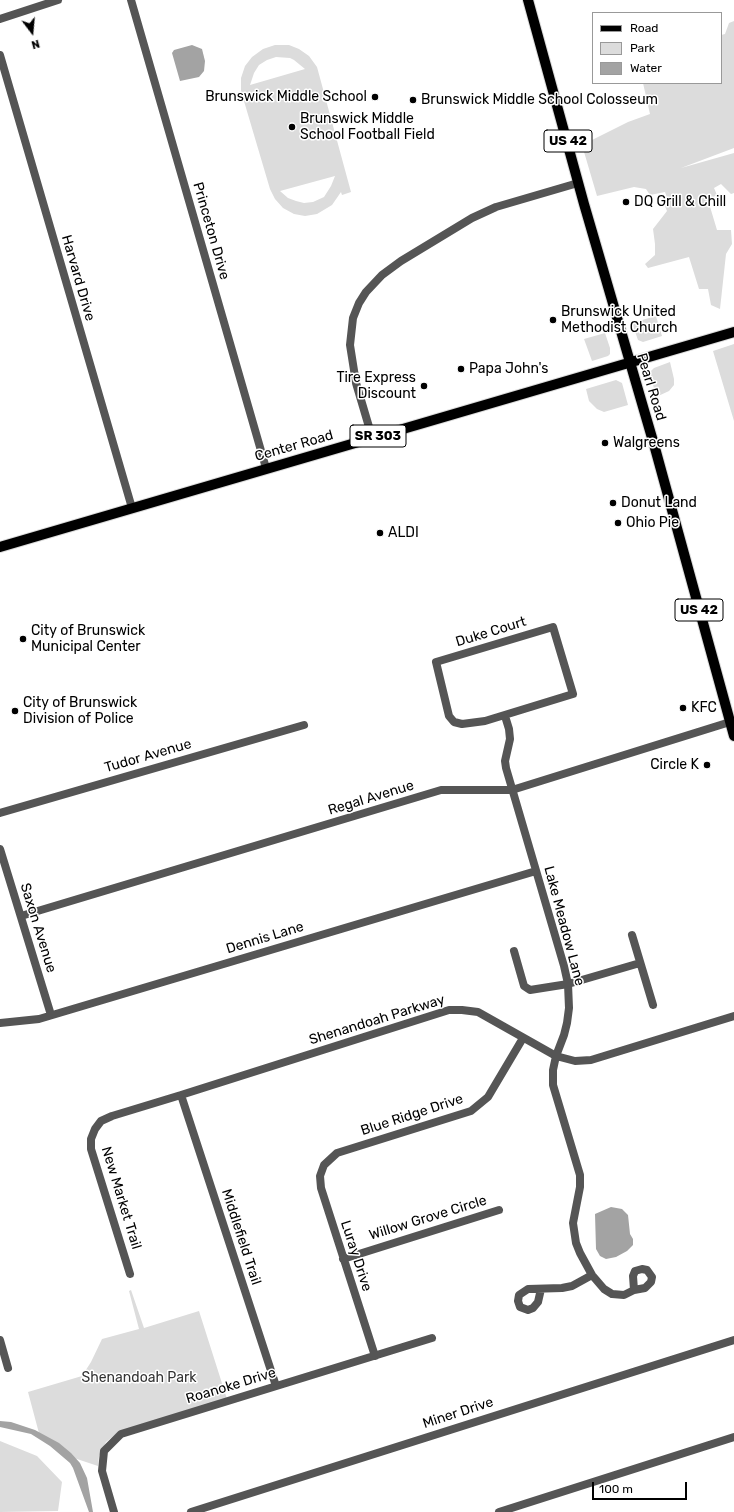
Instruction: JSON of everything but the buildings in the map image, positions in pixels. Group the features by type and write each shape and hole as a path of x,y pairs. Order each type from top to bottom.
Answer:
{"main road":[{"name":"Pearl Road","path":"528,0 734,736"},
{"name":"Center Road","path":"0,547 734,332"}],"street":[{"path":"0,19 58,0"},
{"name":"Princeton Drive","path":"131,0 266,468"},
{"name":"Harvard Drive","path":"0,55 132,508"},
{"path":"372,437 354,377 350,345 353,318 359,302 366,292 382,275 400,260 472,218 496,207 578,183"},
{"name":"Duke Court","path":"553,627 573,694 505,716 486,721 462,724 454,722 449,716 436,662 553,627"},
{"name":"Lake Meadow Lane","path":"505,716 510,739 506,768 568,984 569,1008 567,1023 553,1070 554,1085 580,1175 580,1187 573,1223 574,1233 580,1253 592,1275 604,1289 612,1294 624,1295 634,1290"},
{"name":"Regal Avenue","path":"21,916 442,790 512,790 730,722"},
{"name":"Tudor Avenue","path":"0,813 304,725"},
{"name":"Saxon Avenue","path":"0,849 51,1015"},
{"name":"Dennis Lane","path":"0,1023 39,1019 536,871"},
{"path":"632,935 653,1005"},
{"path":"514,951 524,986 527,989 535,990 568,984 640,963"},
{"name":"Shenandoah Parkway","path":"95,1129 101,1121 112,1116 449,1010 478,1012 556,1056 575,1061 591,1060 734,1016"},
{"name":"Blue Ridge Drive","path":"324,1165 337,1153 471,1110 488,1097 523,1038"},
{"name":"Middlefield Trail","path":"181,1095 276,1386"},
{"name":"New Market Trail","path":"95,1129 91,1139 91,1149 130,1274"},
{"name":"Luray Drive","path":"324,1165 320,1176 321,1188 375,1356"},
{"name":"Willow Grove Circle","path":"343,1259 499,1210"},
{"path":"541,1289 572,1286 592,1275"},
{"name":"Roanoke Drive","path":"114,1512 102,1471 104,1451 121,1434 432,1338"},
{"path":"0,1340 8,1368"},
{"name":"Miner Drive","path":"191,1512 734,1340"},
{"path":"499,1512 734,1437"}],"green space":[{"path":"734,21 734,148 681,168 734,153 734,193 731,194 721,184 714,188 717,195 708,200 717,230 731,230 732,244 726,254 720,309 711,305 708,289 699,289 689,257 648,268 645,264 655,255 653,229 667,211 664,204 669,203 665,192 650,195 646,189 634,187 597,196 582,145 628,122 650,114 643,84 722,84 722,35 725,34 729,23"},
{"path":"275,45 289,45 299,49 309,56 317,67 351,192 342,195 341,192 332,205 317,214 305,216 294,214 283,208 275,199 270,189 241,91 241,78 245,66 252,57 263,49","holes":["276,57 290,58 305,69 250,85 254,73 259,65","335,176 324,197 313,202 304,203 296,201 288,198 280,191"]},
{"path":"656,316 662,336 643,342 638,340 632,323"},
{"path":"605,333 610,348 610,354 592,361 584,339"},
{"path":"734,344 734,421 713,351"},
{"path":"670,362 674,385 669,391 656,397 650,372 654,368"},
{"path":"616,380 622,383 628,405 604,412 597,409 589,401 586,389"},
{"name":"Shenandoah Park","path":"131,1290 144,1328 199,1311 227,1399 117,1433 106,1442 99,1456 98,1466 71,1457 40,1437 28,1392 82,1376 91,1362 102,1339 139,1329 129,1291"},
{"path":"0,1441 37,1456 62,1482 58,1511 0,1512"}],"water":[{"path":"192,45 202,49 205,61 204,71 199,77 180,81 172,53 174,50"},
{"path":"611,1207 622,1209 628,1215 633,1245 627,1251 616,1257 606,1259 600,1256 596,1249 595,1214"},
{"path":"0,1421 11,1422 35,1430 59,1443 71,1453 80,1463 87,1478 93,1512 89,1512 70,1463 50,1446 31,1434 0,1427"}],"place":[{"name":"Brunswick Middle School","path":"375,97"},
{"name":"Brunswick Middle School Colosseum","path":"413,100"},
{"name":"Brunswick Middle School Football Field","path":"292,127"},
{"name":"DQ Grill & Chill","path":"626,202"},
{"name":"Brunswick United Methodist Church","path":"553,320"},
{"name":"Papa John's","path":"461,369"},
{"name":"Tire Express Discount","path":"424,386"},
{"name":"Walgreens","path":"605,443"},
{"name":"Donut Land","path":"613,503"},
{"name":"Ohio Pie","path":"618,523"},
{"name":"ALDI","path":"380,533"},
{"name":"City of Brunswick Municipal Center","path":"23,639"},
{"name":"KFC","path":"683,708"},
{"name":"City of Brunswick Division of Police","path":"15,711"},
{"name":"Circle K","path":"707,765"}]}
